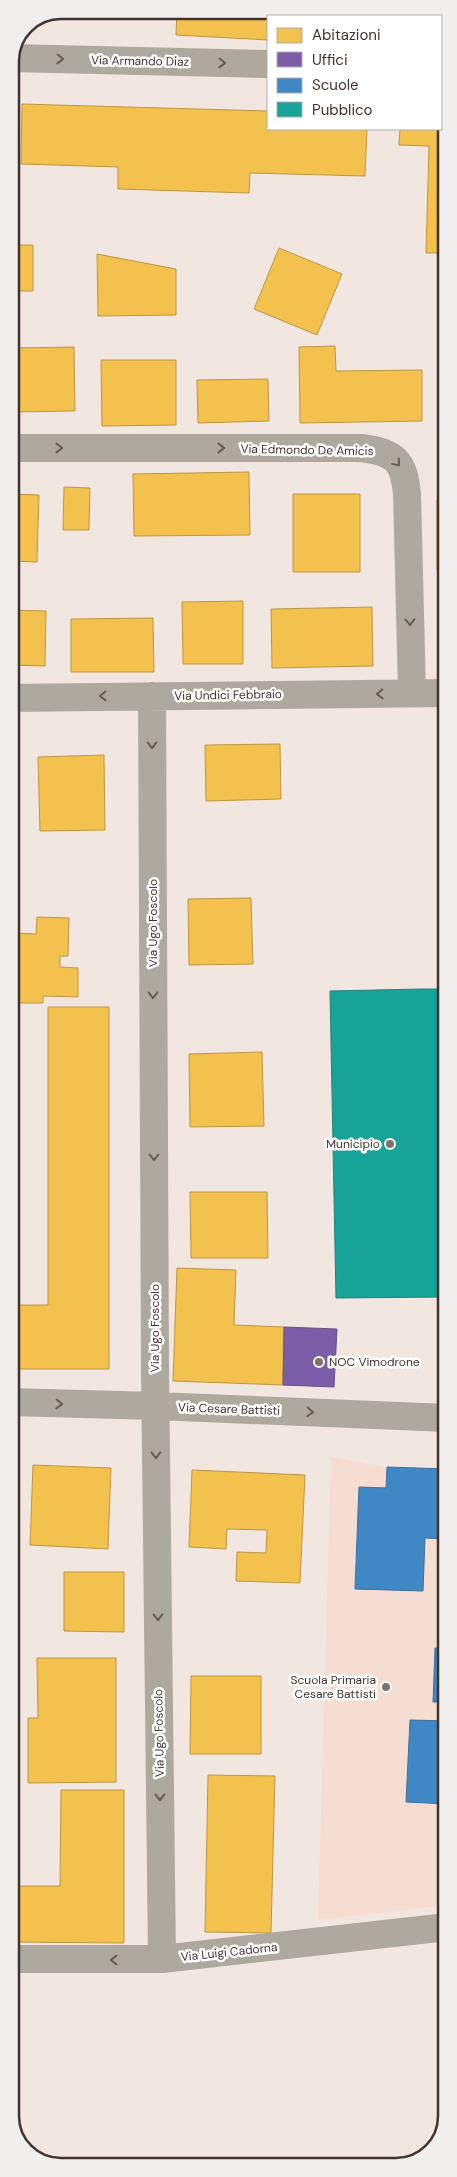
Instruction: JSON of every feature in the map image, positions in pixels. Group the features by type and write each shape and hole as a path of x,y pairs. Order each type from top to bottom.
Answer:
{"street":[{"name":"Via Armando Diaz","path":"19,58 267,64"},
{"name":"Via Edmondo De Amicis","path":"19,448 361,448 382,452 397,460 401,467 407,494 412,693"},
{"name":"Via Undici Febbraio","path":"19,698 438,692"},
{"name":"Via Ugo Foscolo","path":"152,696 156,1406 162,1959"},
{"name":"Via Cesare Battisti","path":"19,1402 438,1418"},
{"name":"Via Luigi Cadorna","path":"19,1959 162,1959 438,1928"}],"shaded area":[{"name":"Scuola Primaria Cesare Battisti","path":"331,1457 387,1467 438,1469 438,1906 318,1920"}],"building: Abitazioni":[{"path":"177,19 267,19 267,40 176,35"},
{"path":"22,104 267,111 267,130 367,130 365,176 250,173 249,193 118,189 118,167 21,164"},
{"path":"400,130 438,130 438,253 426,253 429,146 399,145"},
{"path":"19,245 33,245 33,291 19,291"},
{"path":"279,248 342,274 317,335 254,309"},
{"path":"97,254 176,269 176,315 98,316"},
{"path":"335,346 336,371 422,370 422,421 300,423 299,347"},
{"path":"74,347 75,411 19,412 19,348"},
{"path":"101,360 176,360 176,425 102,426"},
{"path":"268,379 269,421 198,423 197,380"},
{"path":"249,472 250,535 134,536 133,474"},
{"path":"64,487 90,488 89,530 63,530"},
{"path":"19,494 39,495 37,562 19,561"},
{"path":"293,494 360,494 360,572 293,572"},
{"path":"437,500 438,500 438,570"},
{"path":"243,601 243,664 183,664 182,602"},
{"path":"372,607 373,666 272,668 271,609"},
{"path":"19,610 46,611 45,666 19,665"},
{"path":"153,618 154,672 71,672 71,619"},
{"path":"280,744 281,799 206,801 205,745"},
{"path":"104,755 105,830 40,831 38,757"},
{"path":"251,898 253,964 189,965 188,899"},
{"path":"37,917 69,918 68,956 60,956 60,967 78,968 78,997 43,996 43,1003 19,1003 19,933 36,934"},
{"path":"48,1007 109,1007 109,1369 19,1369 19,1305 48,1305"},
{"path":"262,1052 264,1126 190,1127 189,1054"},
{"path":"190,1192 267,1192 268,1258 191,1258"},
{"path":"177,1268 236,1270 234,1325 284,1327 283,1385 173,1381"},
{"path":"33,1465 111,1468 108,1549 30,1545"},
{"path":"192,1470 305,1475 300,1583 236,1581 237,1552 266,1553 267,1530 227,1529 226,1549 189,1547"},
{"path":"64,1572 124,1572 124,1632 64,1631"},
{"path":"37,1658 116,1658 116,1782 28,1783 28,1718 38,1718"},
{"path":"191,1676 261,1676 261,1754 190,1754"},
{"path":"208,1775 275,1776 271,1933 205,1932"},
{"path":"61,1790 124,1790 124,1943 19,1942 19,1886 60,1886"}],"building: Uffici":[{"path":"284,1327 337,1329 334,1387 283,1385"}],"building: Scuole":[{"path":"387,1467 438,1469 438,1539 425,1538 423,1591 355,1589 359,1487 386,1488"},
{"path":"435,1648 438,1648 438,1702 433,1702"},
{"path":"410,1720 438,1721 438,1804 406,1802"}],"building: Pubblico":[{"name":"Municipio","path":"438,989 438,1297 336,1298 330,991"}],"place":[{"name":"Municipio","path":"390,1144"},
{"name":"NOC Vimodrone","path":"319,1362"},
{"name":"Scuola Primaria Cesare Battisti","path":"386,1687"}]}
